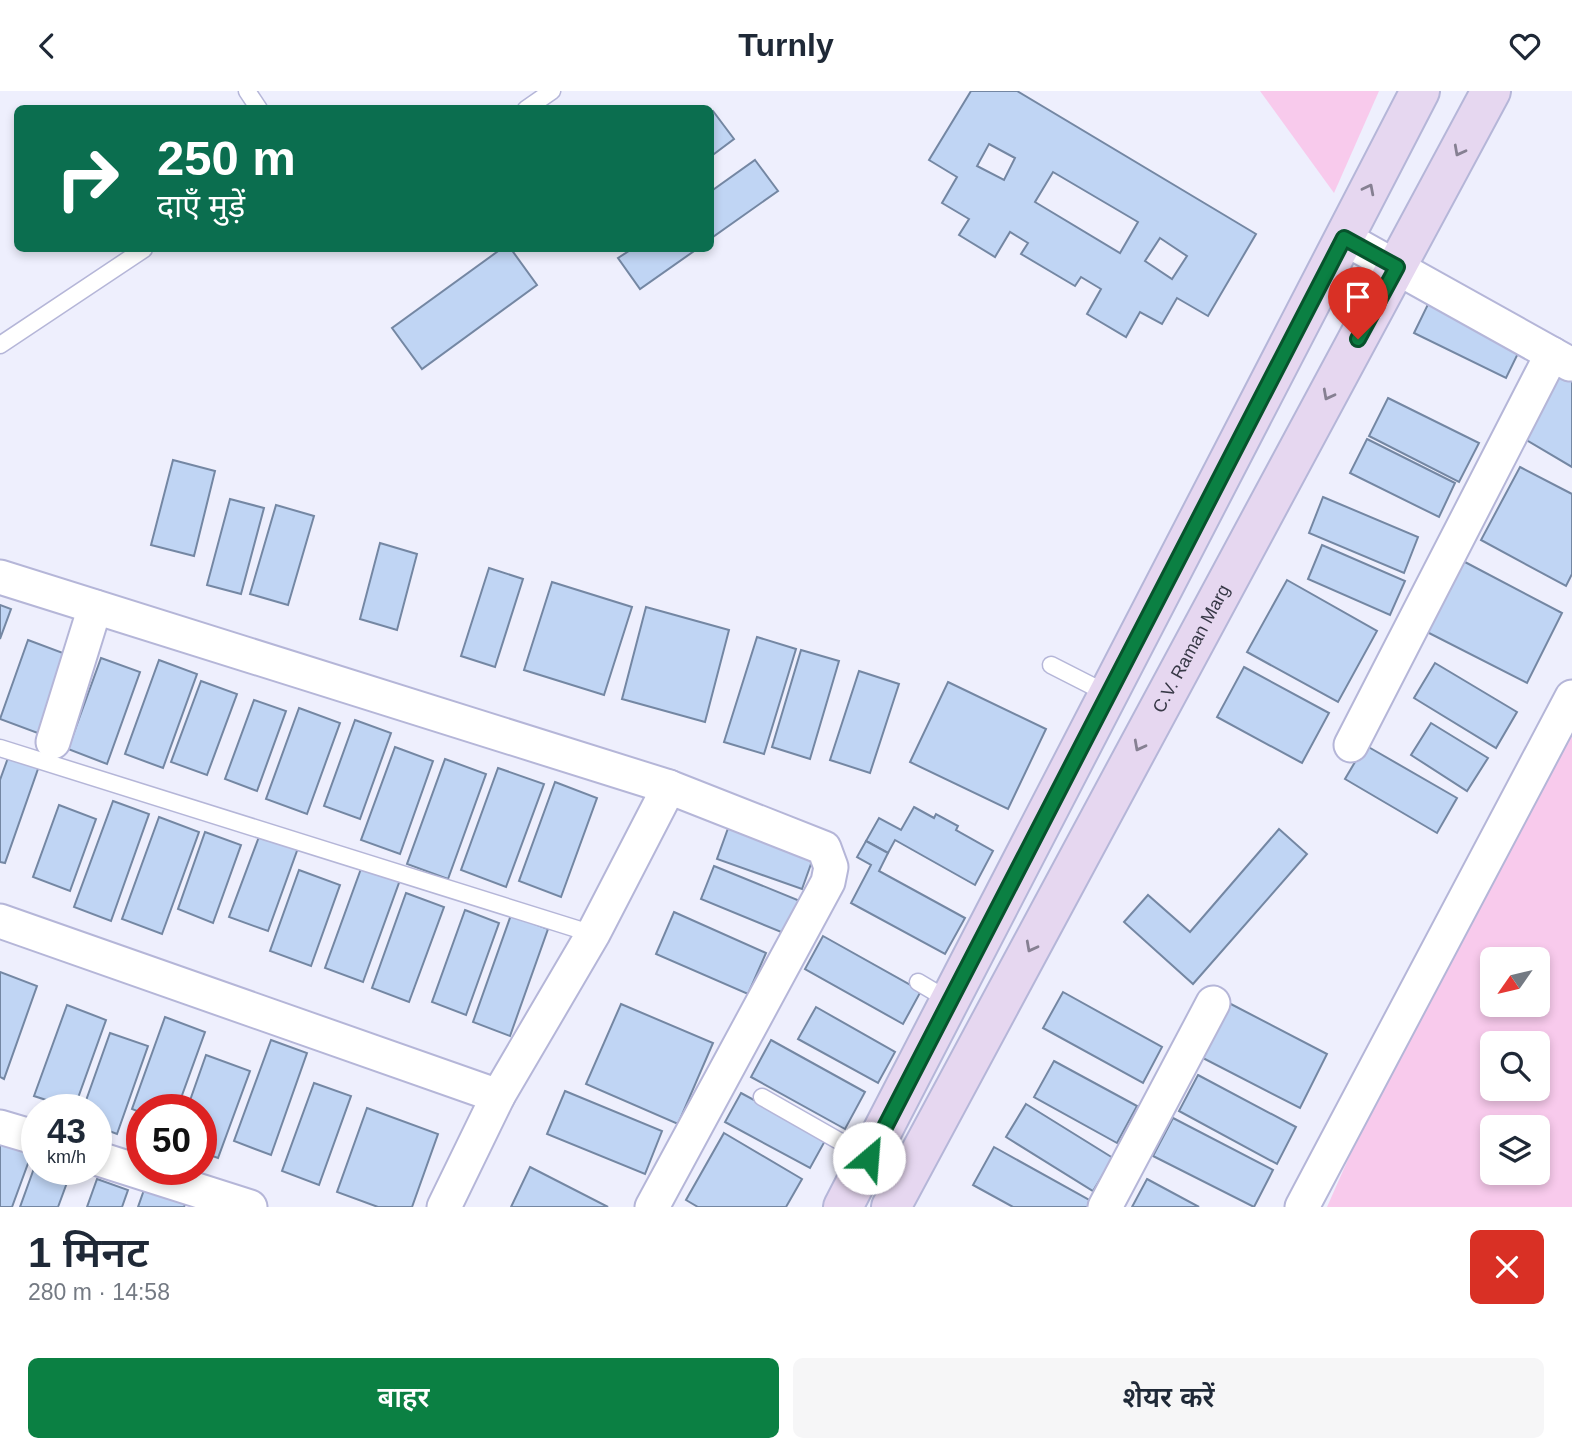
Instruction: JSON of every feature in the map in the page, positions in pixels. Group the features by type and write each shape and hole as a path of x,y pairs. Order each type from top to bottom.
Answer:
{"main road":[{"path":"843,1207 871,1153 934,992 1108,694 1420,91"},
{"name":"C.V. Raman Marg","path":"891,1207 1491,91"}],"street":[{"path":"1344,238 1562,360 1351,745"},
{"path":"0,577 668,787 819,845 829,856 831,867 828,883 652,1207"},
{"path":"53,742 95,607"},
{"path":"1302,1207 1572,697"},
{"path":"444,1207 498,1096 593,934 668,787"},
{"path":"0,922 498,1096"},
{"path":"1105,1207 1213,1003"},
{"path":"0,1127 21,1133"},
{"path":"112,1162 250,1207"}],"lane":[{"path":"532,105 552,91"},
{"path":"0,345 140,252"},
{"path":"1051,665 1108,694"},
{"path":"0,747 593,934"},
{"path":"762,1097 871,1153"},
{"path":"799,1108 871,1153"}],"shaded area":[{"path":"1260,91 1379,91 1334,193"},
{"path":"1572,729 1572,1207 1327,1207 1350,1155"}],"building":[{"path":"971,91 1017,91 1256,234 1208,316 1177,298 1162,324 1140,312 1126,337 1087,314 1101,289 1081,277 1075,286 1021,254 1028,243 1010,232 995,257 959,235 969,219 942,203 957,177 929,160","holes":["989,144 1015,158 1004,180 977,166","1053,172 1138,222 1120,253 1035,202","1160,238 1187,256 1172,279 1145,261"]},
{"path":"714,112 734,139 714,154"},
{"path":"755,160 778,191 714,236 714,189"},
{"path":"497,252 513,252 537,285 422,369 392,328"},
{"path":"627,252 693,252 640,289 618,258"},
{"path":"1433,294 1525,339 1506,378 1414,333"},
{"path":"1562,370 1572,376 1572,467 1523,438"},
{"path":"1388,398 1479,443 1459,482 1369,436"},
{"path":"1367,439 1455,483 1439,517 1350,473"},
{"path":"173,460 215,471 194,556 151,545"},
{"path":"1520,467 1572,494 1572,574 1566,586 1481,540"},
{"path":"1323,497 1418,537 1404,573 1309,533"},
{"path":"230,499 264,508 241,594 207,585"},
{"path":"276,505 314,516 288,605 250,594"},
{"path":"380,543 417,554 397,630 360,619"},
{"path":"1322,545 1405,581 1390,615 1308,579"},
{"path":"1463,561 1562,613 1527,683 1427,632"},
{"path":"489,568 523,579 495,667 461,656"},
{"path":"1287,580 1377,631 1338,702 1247,652"},
{"path":"552,582 632,607 604,695 524,670"},
{"path":"0,605 11,609 0,639"},
{"path":"646,607 729,630 705,722 622,699"},
{"path":"757,637 796,649 764,754 724,742"},
{"path":"28,640 71,656 43,735 0,719"},
{"path":"801,650 839,661 810,759 772,747"},
{"path":"101,658 140,672 107,764 68,749"},
{"path":"159,660 197,674 163,768 125,754"},
{"path":"1435,663 1517,712 1496,748 1414,698"},
{"path":"1244,667 1329,713 1302,763 1217,717"},
{"path":"859,671 899,684 870,773 830,760"},
{"path":"201,681 237,694 207,775 171,762"},
{"path":"948,682 1046,729 1008,809 910,762"},
{"path":"254,700 286,711 257,791 225,779"},
{"path":"299,708 340,723 307,814 266,799"},
{"path":"355,720 391,733 360,819 324,806"},
{"path":"1431,723 1488,758 1467,791 1411,755"},
{"path":"1365,745 1457,798 1437,833 1345,779"},
{"path":"395,747 433,761 400,854 361,840"},
{"path":"9,755 39,766 5,863 0,862 0,780"},
{"path":"445,759 486,774 448,879 407,864"},
{"path":"498,768 544,784 506,887 461,870"},
{"path":"555,782 597,798 561,897 519,881"},
{"path":"113,801 149,814 111,921 74,907"},
{"path":"59,805 96,819 70,891 33,877"},
{"path":"914,807 934,818 936,814 958,826 956,830 993,851 975,885 895,840 888,853 866,841 879,818 901,830"},
{"path":"159,817 199,832 162,934 122,919"},
{"path":"731,820 816,850 802,889 717,859"},
{"path":"1279,829 1307,854 1193,984 1124,922 1148,895 1190,932"},
{"path":"205,832 241,845 213,923 178,909"},
{"path":"260,834 298,848 268,931 229,917"},
{"path":"866,841 888,853 879,871 965,918 945,954 851,903 871,865 857,857"},
{"path":"362,866 400,880 363,982 325,968"},
{"path":"714,866 800,901 786,934 701,899"},
{"path":"299,870 340,885 311,966 270,951"},
{"path":"406,893 444,907 409,1002 372,988"},
{"path":"465,910 499,923 466,1015 432,1002"},
{"path":"674,912 766,953 748,994 656,954"},
{"path":"511,915 548,929 510,1036 473,1022"},
{"path":"823,936 921,991 903,1024 805,969"},
{"path":"0,972 37,986 4,1079 0,1077"},
{"path":"1063,992 1162,1047 1143,1083 1043,1028"},
{"path":"1227,1002 1327,1054 1300,1108 1199,1056"},
{"path":"621,1004 713,1043 678,1124 586,1084"},
{"path":"67,1005 106,1020 79,1094 35,1094"},
{"path":"816,1007 895,1052 878,1083 798,1039"},
{"path":"165,1017 205,1032 182,1094 137,1094"},
{"path":"110,1033 148,1046 131,1094 126,1094 126,1108 117,1134 112,1132 112,1094 88,1094"},
{"path":"271,1040 307,1053 271,1155 234,1141"},
{"path":"771,1040 865,1092 845,1129 751,1077"},
{"path":"206,1055 250,1071 218,1158 217,1094 192,1094"},
{"path":"1054,1061 1137,1106 1117,1143 1034,1097"},
{"path":"1198,1075 1296,1127 1277,1164 1179,1111"},
{"path":"314,1083 351,1096 319,1185 282,1171"},
{"path":"565,1091 662,1131 645,1174 547,1134"},
{"path":"741,1093 826,1139 810,1168 725,1122"},
{"path":"1026,1104 1113,1158 1093,1191 1006,1137"},
{"path":"367,1108 438,1134 412,1207 378,1207 337,1192"},
{"path":"1173,1118 1273,1170 1254,1207 1153,1156"},
{"path":"724,1133 802,1179 786,1207 698,1207 686,1200"},
{"path":"0,1135 21,1142 21,1182 12,1207 0,1207"},
{"path":"994,1147 1091,1201 1088,1207 1013,1207 973,1185"},
{"path":"530,1167 608,1207 511,1207"},
{"path":"1147,1179 1199,1207 1132,1207"},
{"path":"112,1184 128,1190 122,1207 87,1207 95,1185"},
{"path":"28,1185 66,1185 58,1207 20,1207"},
{"path":"145,1187 186,1202 184,1207 138,1207"}],"route":[{"path":"869,1158 1344,238 1397,267 1358,339"}]}
